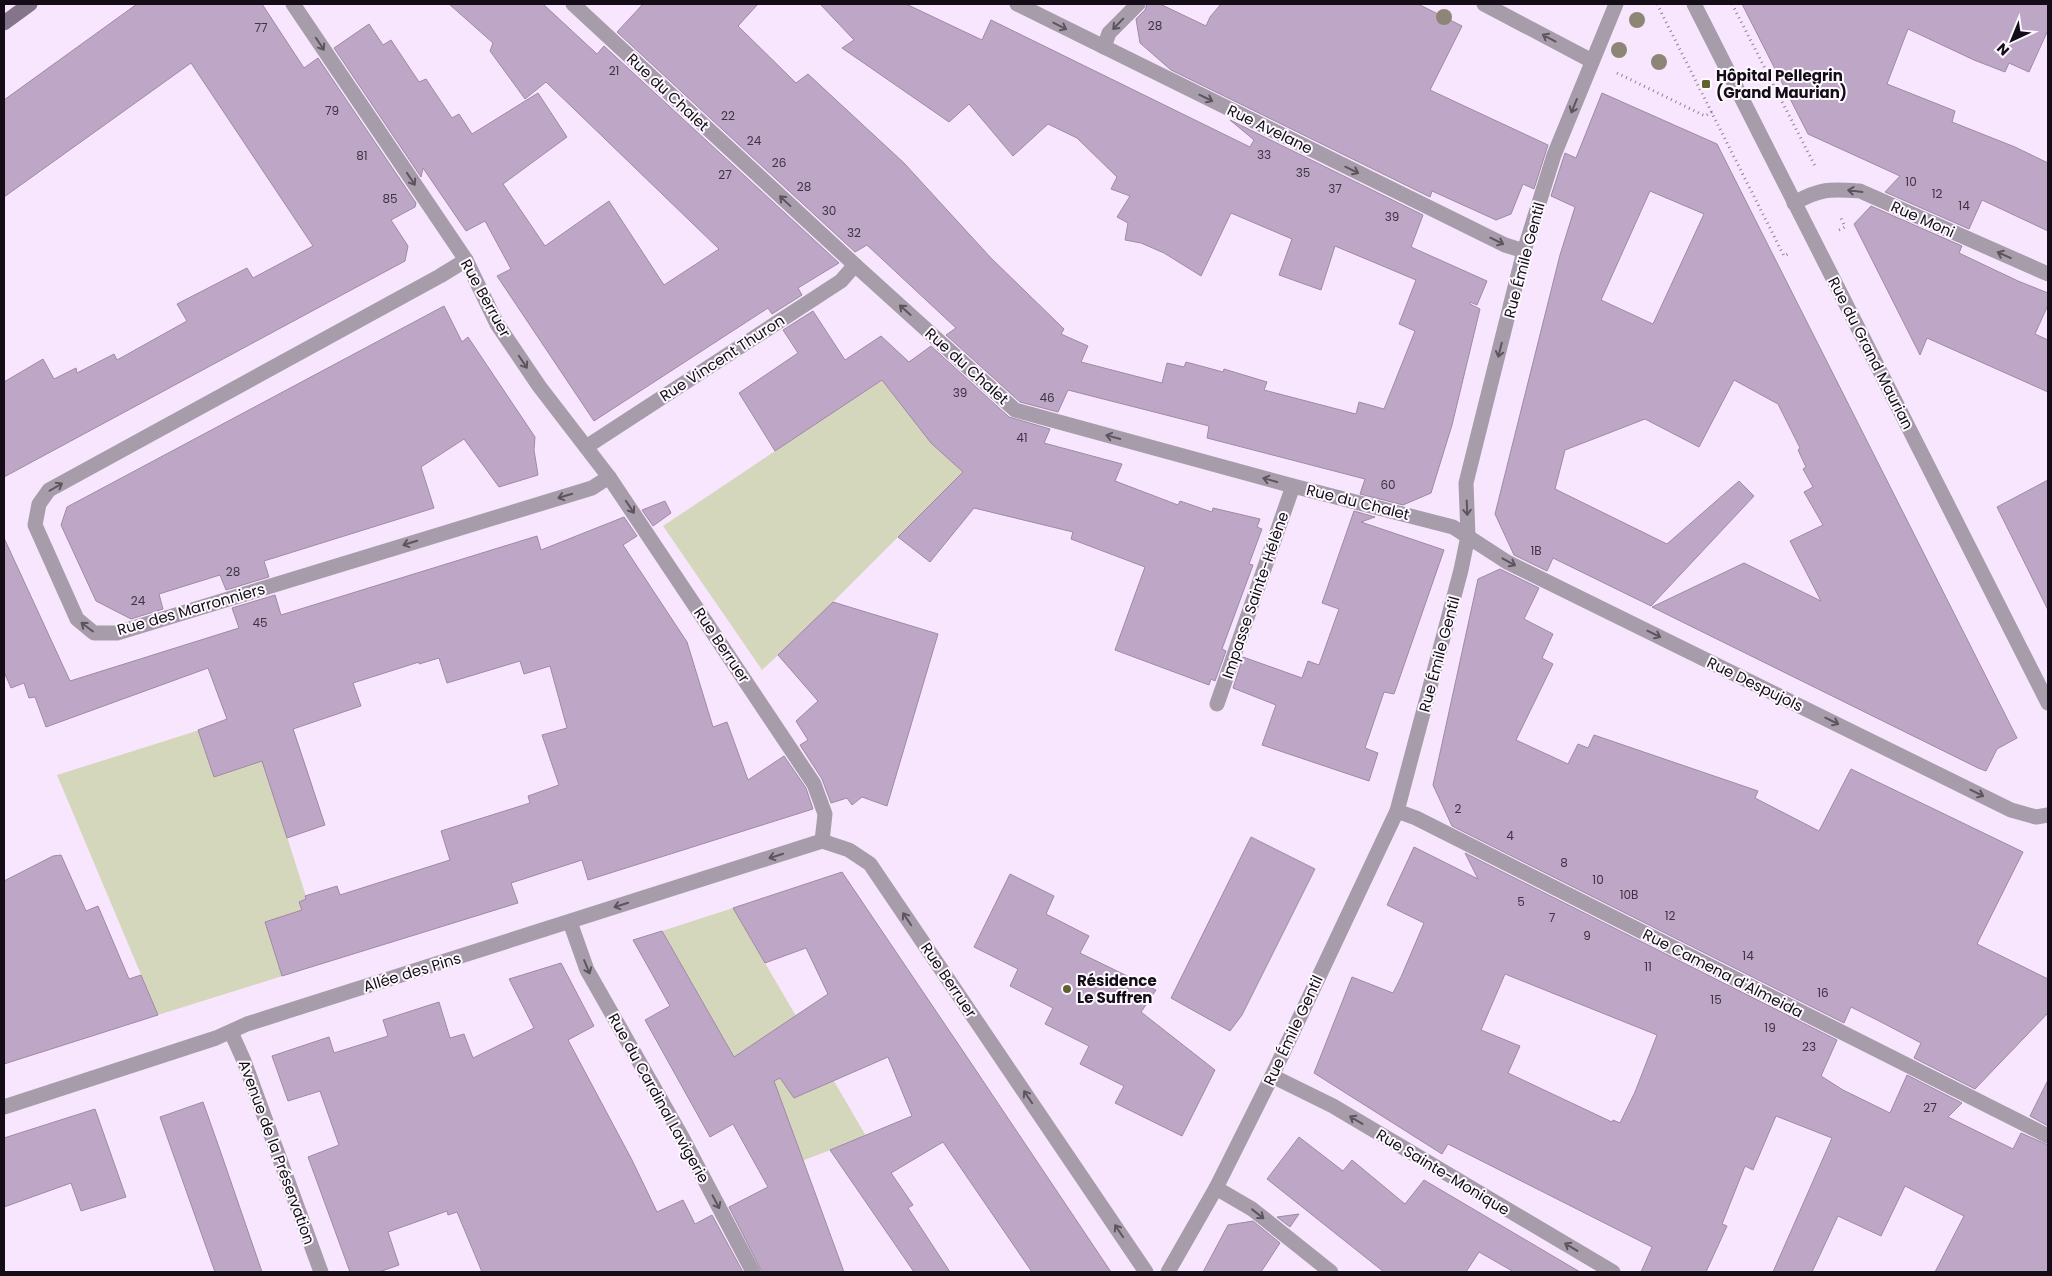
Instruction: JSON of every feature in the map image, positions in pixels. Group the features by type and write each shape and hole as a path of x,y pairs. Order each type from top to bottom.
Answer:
{"main road":[{"path":"4,23 30,4"}],"street":[{"name":"Rue Berruer","path":"293,4 466,260 497,324 539,386 609,476 814,784 825,814 822,841 850,850 870,864 1146,1272"},
{"name":"Rue du Chalet","path":"572,4 1015,410 1293,486 1453,527 1468,536"},
{"name":"Rue Avelane","path":"1017,4 1505,245 1524,251"},
{"path":"1104,47 1109,33 1138,4"},
{"path":"1484,4 1592,60"},
{"name":"Rue Émile Gentil","path":"1168,1272 1216,1188 1272,1076 1397,811 1461,570 1468,536 1466,483 1524,251 1554,155 1616,4"},
{"name":"Rue du Grand Maurian","path":"1694,4 2048,703"},
{"name":"Rue Moni","path":"1794,203 1811,194 1827,189 1860,191 2048,274"},
{"name":"Rue des Marronniers","path":"466,260 49,490 39,504 35,525 77,619 94,632 117,633 592,488 609,476"},
{"name":"Rue Vincent Thuron","path":"586,447 841,281 855,265"},
{"name":"Impasse Sainte-Hélène","path":"1217,704 1293,486"},
{"name":"Rue Despujols","path":"1468,536 1507,562 2011,810 2036,817 2048,816"},
{"name":"Rue Camena d'Almeida","path":"1397,811 1416,818 2048,1136"},
{"name":"Allée des Pins","path":"4,1107 216,1038 256,1021 822,841"},
{"name":"Rue du Cardinal Lavigerie","path":"570,922 587,970 682,1137 753,1272"},
{"name":"Avenue de la Préservation","path":"231,1032 244,1061 321,1272"},
{"name":"Rue Sainte-Monique","path":"1272,1076 1333,1106 1613,1272"},
{"path":"1216,1188 1252,1209 1331,1272"}],"path":[{"path":"1592,60 1705,116 1712,112"}],"green space":[{"path":"919,355 1001,432 956,505 938,497 801,634 762,670 663,526"},
{"path":"285,703 313,787 275,799 327,962 158,1015 57,775"},
{"path":"733,908 866,1136 792,1165 662,931"}],"building":[{"path":"137,4 262,4 304,68 318,58 416,203 415,207 391,220 408,246 405,261 4,477 4,382 43,359 54,379 76,368 77,373 114,354 117,360 187,321 177,304 247,268 253,278 313,246 191,63 4,197 4,100"},
{"path":"449,4 543,4 597,54 604,46 839,263 798,288 802,295 772,314 768,308 594,421 497,276 511,269 485,221 466,231 423,168 421,177 334,48 369,24 383,45 391,40 419,82 426,79 452,118 459,114 472,134 538,93 567,137 503,184 545,246 609,201 664,285 719,249 546,82 525,99 490,51 493,43"},
{"path":"643,4 758,4 738,26 796,83 808,74 904,163 991,258 1064,329 1061,334 1088,346 1081,362 1162,383 1167,363 1184,367 1186,362 1223,372 1224,369 1267,382 1264,390 1356,414 1359,402 1384,409 1415,331 1399,324 1416,280 1335,246 1321,290 1279,275 1292,239 1231,213 1201,276 1164,253 1141,243 1125,240 1128,223 1117,217 1130,196 1111,189 1117,177 1077,138 1048,124 1013,156 969,104 949,122 842,48 854,40 820,4 906,4 982,40 991,20 1250,147 1254,140 1230,120 1423,215 1411,247 1487,281 1477,305 1470,302 1470,304 1480,309 1452,425 1431,493 1403,505 1360,494 1365,479 1207,438 1209,426 1068,390 1058,412 1020,402 946,335 956,328 867,245 855,252 617,32"},
{"path":"1147,4 1160,4 1206,26 1210,17 1221,4 1418,4 1462,26 1430,90 1548,145 1534,189 1523,184 1511,214 1496,220 1432,191 1430,197 1171,70 1140,43 1136,19 1145,10"},
{"path":"1742,4 2048,4 2048,30 2029,72 2009,63 2005,72 1974,60 1908,29 1887,84 1955,111 1952,122 2015,147 2048,163 2048,231 1982,200 1969,229 1885,192 1900,176 1808,134"},
{"path":"1602,93 1717,144 2017,738 1997,749 1986,771 1652,607 1744,563 1821,601 1790,541 1823,525 1804,492 1813,487 1803,469 1806,467 1798,450 1800,448 1778,404 1734,380 1699,447 1645,419 1565,450 1555,489 1667,544 1739,481 1754,496 1651,606 1553,558 1547,571 1514,555 1495,514 1560,255 1575,207 1551,196 1565,153 1576,158","holes":["1650,191 1704,214 1653,324 1601,300"]},
{"path":"1871,206 1962,246 1959,253 2048,293 2048,305 2035,334 2048,340 2048,392 1927,338 1920,355 1854,224"},
{"path":"444,306 462,342 468,337 535,437 534,450 538,475 499,487 464,439 421,467 434,508 264,561 269,577 226,590 220,575 159,594 163,609 131,619 96,601 61,525 67,507"},
{"path":"813,311 845,360 881,336 909,362 931,346 1009,417 1050,429 1044,443 1122,464 1115,481 1178,505 1180,501 1212,512 1213,508 1260,519 1257,527 1262,529 1249,564 1253,565 1222,649 1226,651 1215,681 1211,679 1209,685 1115,650 1145,567 1071,539 1073,532 974,508 930,562 898,537 963,472 931,443 882,380 775,451 739,393 798,353 783,330"},
{"path":"2048,480 2048,610 1997,507"},
{"path":"665,501 671,513 653,526 642,510"},
{"path":"1354,511 1375,517 1361,522 1444,550 1394,694 1384,692 1365,748 1378,753 1369,781 1262,745 1276,705 1233,688 1243,657 1302,678 1308,661 1319,665 1339,609 1322,603"},
{"path":"624,517 637,536 623,545 687,642 713,727 727,722 748,780 784,756 806,788 813,809 588,880 582,860 511,883 518,903 282,976 265,922 302,910 299,902 306,899 305,896 337,886 340,895 450,860 441,831 530,803 528,796 559,785 542,735 567,728 550,666 524,674 520,661 447,683 439,658 419,664 419,662 353,683 361,706 293,729 325,825 287,838 262,761 214,777 198,730 227,719 208,668 46,727 35,697 29,698 24,683 11,688 4,672 4,538 70,681 239,628 232,608 275,595 281,615 537,536 541,550"},
{"path":"1500,569 1539,588 1524,619 1553,634 1542,658 1553,664 1516,740 1568,764 1578,744 1588,748 1594,735 1758,791 1755,798 1819,831 1851,769 2023,852 1977,944 2048,979 2048,1013 1975,1089 1914,1058 1921,1043 1881,1022 1851,1007 1844,1023 1452,826 1433,785 1478,579"},
{"path":"833,602 938,634 887,806 862,797 852,805 847,798 831,803 822,779 800,745 808,740 796,721 818,701 778,655"},
{"path":"1251,837 1315,869 1242,1015 1230,1031 1171,998"},
{"path":"1414,847 1478,879 1465,853 1837,1040 1821,1076 1843,1090 1890,1113 1907,1075 1962,1103 1948,1117 2013,1149 2021,1133 2048,1145 2048,1272 1935,1272 1964,1216 1905,1186 1881,1236 1838,1216 1812,1272 1773,1272 1832,1138 1776,1116 1753,1170 1745,1166 1722,1224 1727,1226 1706,1272 1641,1272 1652,1247 1448,1144 1442,1154 1314,1073 1352,977 1393,993 1401,977 1424,923 1387,905","holes":["1505,974 1657,1035 1635,1092 1620,1123 1613,1120 1612,1122 1508,1073 1520,1046 1481,1030"]},
{"path":"61,855 86,911 98,906 129,979 141,975 158,1015 4,1064 4,881 53,856"},
{"path":"842,872 1111,1272 1032,1272 943,1142 891,1173 913,1205 908,1208 950,1272 914,1272 830,1150 912,1116 888,1057 794,1098 780,1078 774,1081 844,1272 762,1272 729,1207 768,1187 733,1124 710,1137 645,1020 670,1006 633,940 662,931 734,1057 828,994 806,948 765,963 733,908"},
{"path":"1010,874 1054,896 1046,914 1089,936 1080,953 1156,990 1141,1012 1215,1070 1182,1136 1115,1103 1124,1086 1080,1064 1089,1046 1045,1024 1053,1008 1010,986 1018,969 974,947"},
{"path":"561,963 594,1026 568,1040 632,1160 657,1212 683,1200 695,1224 712,1215 743,1272 482,1272 457,1212 448,1215 447,1211 388,1232 399,1265 379,1272 350,1272 308,1157 339,1145 320,1091 288,1101 272,1056 329,1037 334,1053 388,1036 383,1020 439,1002 450,1038 464,1034 473,1058 534,1028 509,979"},
{"path":"2048,1080 2048,1126 2030,1116"},
{"path":"203,1102 262,1272 215,1272 160,1117"},
{"path":"95,1109 126,1197 81,1211 71,1183 4,1207 4,1138"},
{"path":"1299,1137 1343,1171 1352,1160 1405,1204 1424,1180 1580,1272 1514,1272 1479,1252 1466,1272 1384,1272 1267,1179"},
{"path":"1299,1214 1290,1227 1277,1217"},
{"path":"1253,1221 1280,1243 1261,1272 1203,1272 1228,1225"}],"place":[{"name":"Hôpital Pellegrin (Grand Maurian)","path":"1706,84"},
{"name":"Résidence Le Suffren","path":"1067,989"}]}
